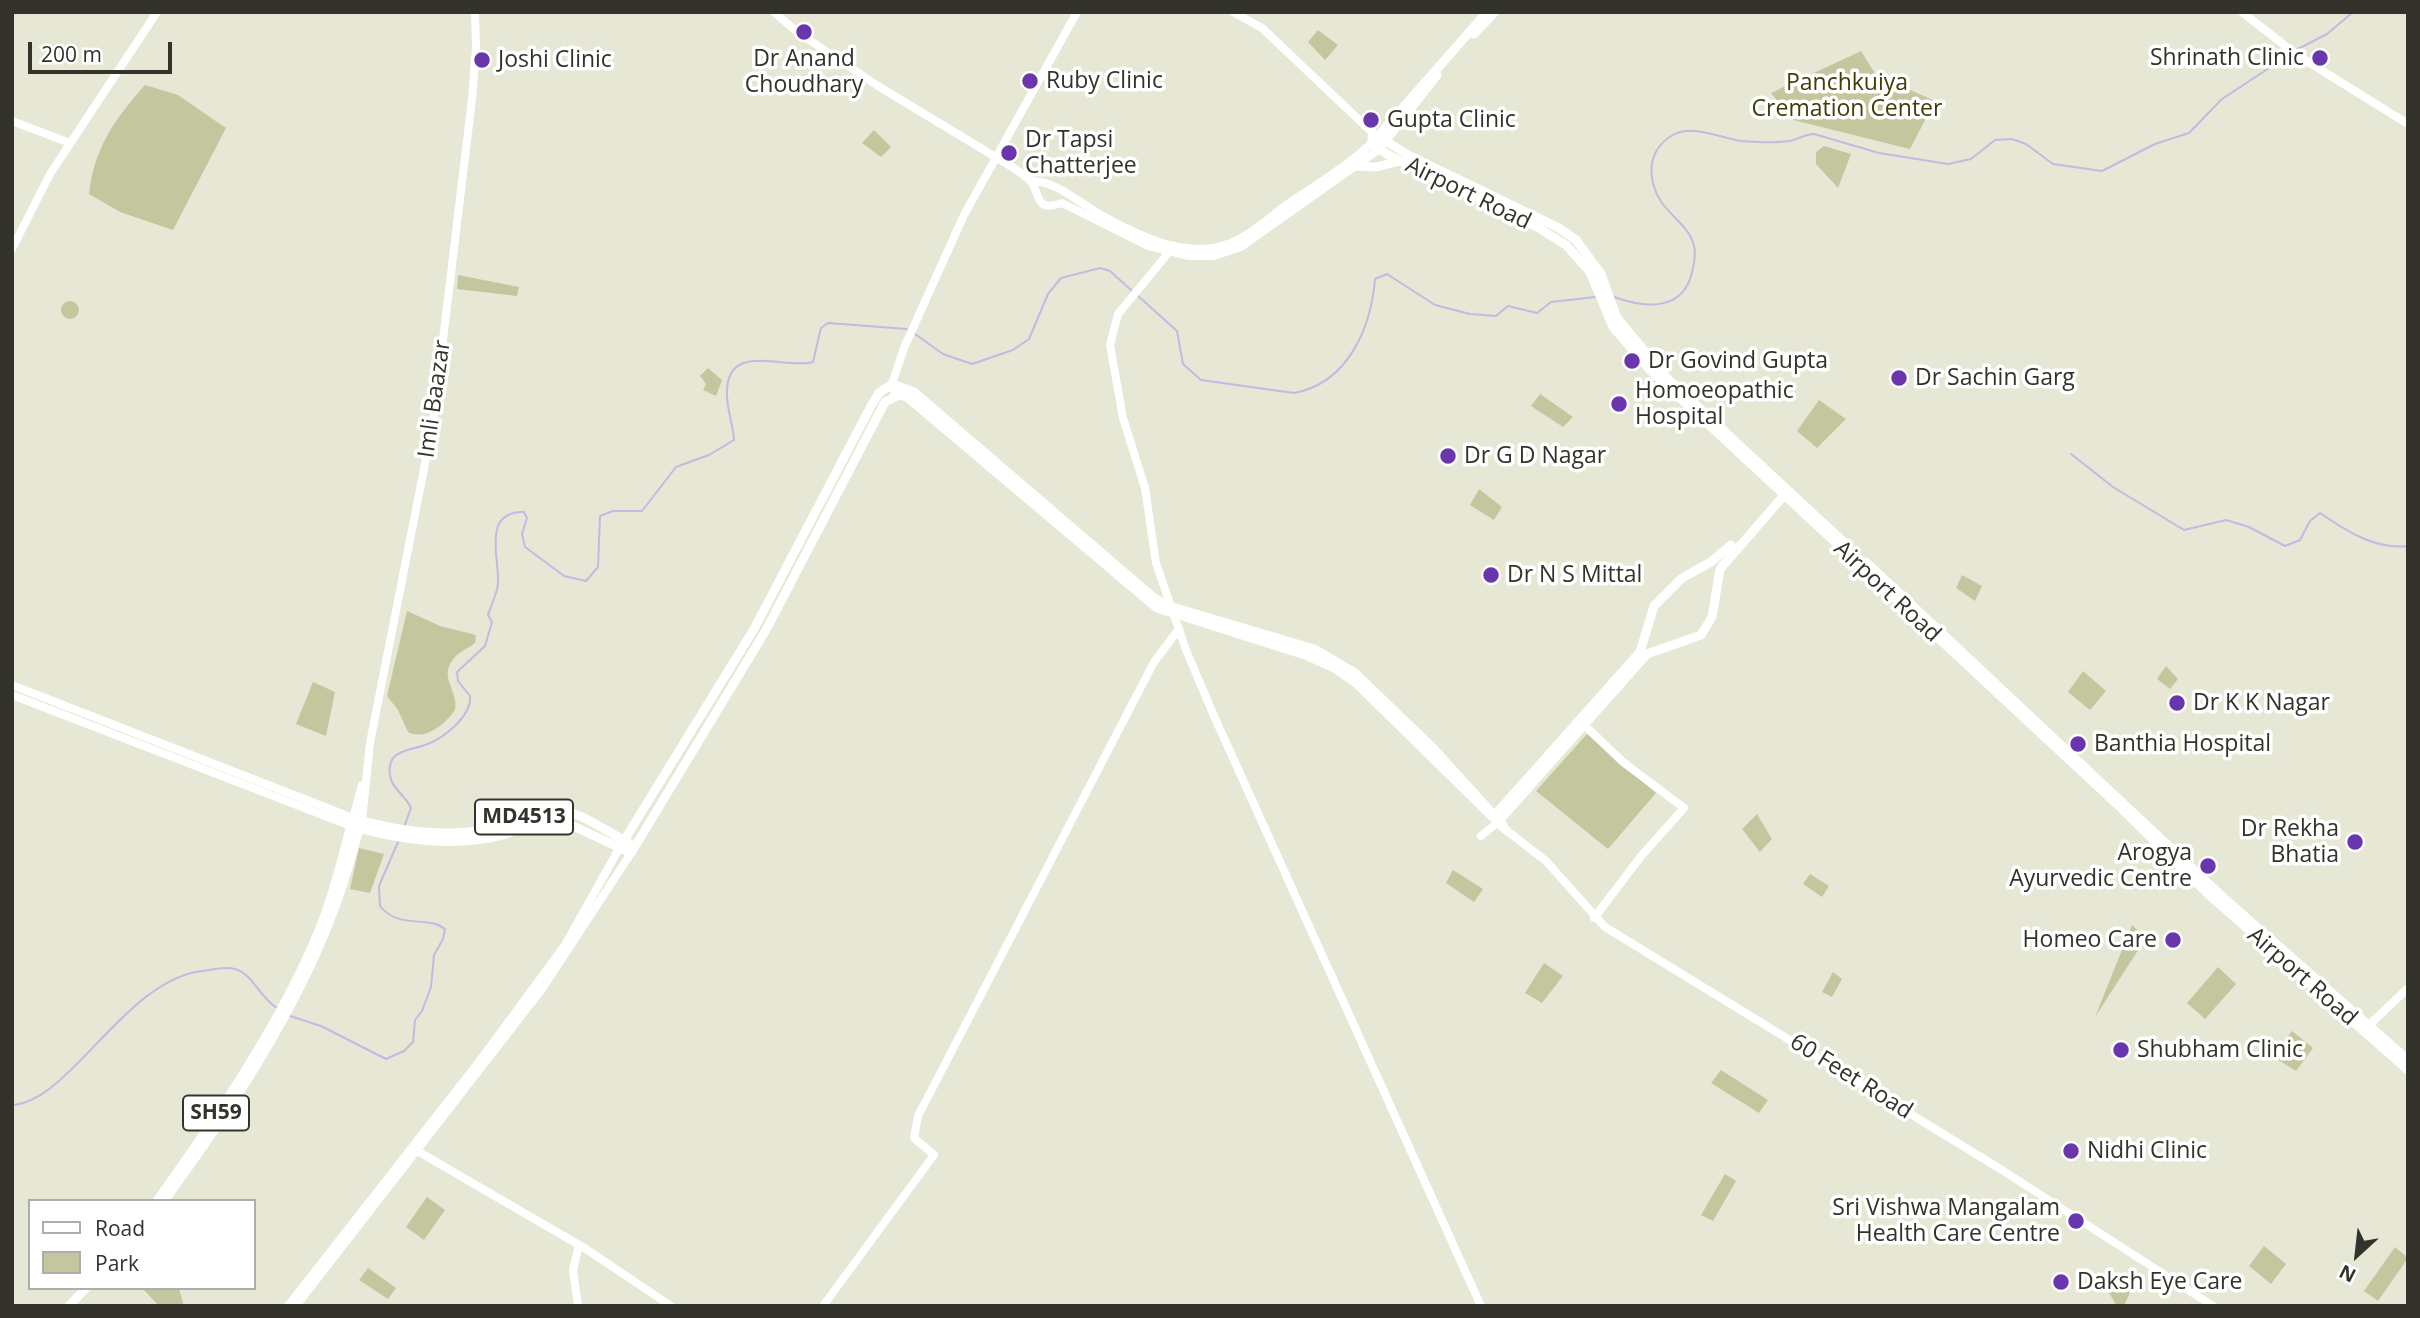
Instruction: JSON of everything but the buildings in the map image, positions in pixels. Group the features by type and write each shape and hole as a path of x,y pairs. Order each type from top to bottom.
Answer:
{"main road":[{"path":"12,249 50,174 157,12"},
{"name":"Imli Baazar","path":"356,823 357,795 364,782 433,423 472,99 476,47 475,12"},
{"path":"774,12 796,31 878,86 995,156 1031,181 1049,183 1125,228 1172,250 1215,248 1237,240 1320,185 1377,141 1487,12"},
{"path":"895,396 892,384 904,348 964,215 1077,12"},
{"path":"1233,12 1266,31 1305,70 1359,117 1377,141 1559,228 1576,240 1601,284"},
{"path":"1031,181 1034,195 1041,203 1048,206 1062,203 1124,236 1203,257 1241,247 1355,166 1495,12"},
{"path":"2242,12 2297,55 2408,124"},
{"path":"12,121 70,143"},
{"name":"Airport Road","path":"1377,141 1400,162 1552,235 1577,255 1601,284 1611,315 1667,377 1783,491 2366,1028 2408,1070"},
{"path":"1355,166 1376,167 1400,162"},
{"path":"1172,250 1127,300 1112,333 1114,379 1146,488 1156,563 1170,606 1214,716 1481,1306"},
{"path":"892,384 914,392 1154,598 1170,606 1314,649 1336,659 1355,673 1424,739 1506,830"},
{"path":"415,1150 565,945 622,844 754,629 871,406 879,394 892,384"},
{"path":"296,1306 542,989 633,850 766,630 886,402 895,396 907,397 1147,601 1175,616 1305,655 1334,668 1356,683 1496,819"},
{"path":"1483,834 1647,654 1700,635 1712,617 1720,569 1783,491"},
{"path":"1583,723 1640,652 1654,606 1682,578 1723,554 1783,491"},
{"path":"823,1306 934,1155 914,1138 919,1116 1154,662 1179,629"},
{"path":"12,685 356,823"},
{"path":"12,695 356,823"},
{"path":"1583,723 1623,762 1684,808 1642,855 1594,918"},
{"name":"MD4513","path":"356,823 453,842 478,840 516,831 545,816 570,822 633,850"},
{"name":"SH59","path":"165,1199 248,1077 285,1007 318,933 356,823"},
{"name":"60 Feet Road","path":"1506,830 1546,861 1594,918 2002,1170 2213,1306"},
{"path":"2366,1028 2408,988"},
{"name":"SH59","path":"157,1199 276,1023"},
{"name":"Airport Road","path":"2366,1028 2408,1060"},
{"path":"415,1150 579,1245 671,1306"},
{"path":"288,1306 353,1230"},
{"path":"578,1306 573,1270 579,1245"},
{"path":"69,1306 84,1290"},
{"path":"77,1306 91,1290"}],"green space":[{"path":"1318,30 1338,45 1325,60 1308,42"},
{"name":"Panchkuiya Cremation Center","path":"1861,51 1876,75 1935,101 1910,149 1793,120 1771,93"},
{"path":"145,85 178,95 226,128 173,230 120,212 89,194 101,148 115,122"},
{"path":"874,130 891,147 881,157 862,143"},
{"path":"1824,146 1851,154 1838,188 1816,164 1816,152"},
{"path":"458,275 519,287 517,296 457,289"},
{"path":"70,301 76,304 79,310 76,316 70,319 64,316 61,310 64,304"},
{"path":"708,368 722,380 716,396 703,390 706,384 700,376"},
{"path":"1540,394 1573,417 1563,427 1531,406"},
{"path":"1819,400 1846,419 1817,448 1797,431"},
{"path":"1479,489 1502,507 1494,520 1470,505"},
{"path":"1962,575 1982,586 1975,601 1956,588"},
{"path":"407,611 440,626 476,635 475,643 456,656 448,670 455,710 434,730 422,734 408,732 398,710 387,696"},
{"path":"2166,666 2178,679 2170,689 2157,679"},
{"path":"2083,671 2106,691 2090,710 2068,692"},
{"path":"313,682 335,692 326,736 296,724"},
{"path":"1587,734 1656,793 1608,849 1536,791"},
{"path":"1757,814 1772,839 1760,852 1742,829"},
{"path":"359,848 384,854 370,893 350,889"},
{"path":"1453,870 1483,889 1474,902 1446,883"},
{"path":"1810,874 1829,886 1822,897 1803,884"},
{"path":"2132,925 2146,938 2095,1017"},
{"path":"1544,963 1563,976 1542,1003 1525,993"},
{"path":"2218,967 2236,984 2205,1019 2187,1003"},
{"path":"1833,972 1842,979 1832,997 1822,992"},
{"path":"2292,1031 2313,1048 2296,1071 2272,1056"},
{"path":"1721,1070 1768,1100 1759,1113 1711,1083"},
{"path":"1725,1174 1736,1181 1713,1221 1701,1215"},
{"path":"427,1197 445,1210 424,1240 406,1227"},
{"path":"2264,1246 2286,1264 2271,1284 2249,1266"},
{"path":"2395,1247 2408,1258 2378,1301 2364,1291"},
{"path":"368,1268 396,1288 388,1299 359,1280"},
{"path":"2107,1275 2131,1290 2124,1306 2117,1306 2101,1280"},
{"path":"144,1290 180,1290 184,1306 159,1306"}],"waterway":[{"path":"2296,50 2327,34 2353,12"},
{"path":"1614,297 1638,303 1661,304 1672,300 1687,285 1694,262 1694,246 1685,228 1662,203 1652,175 1658,149 1664,141 1681,132 1698,131 1741,141 1765,142 1789,141 1814,134 1879,153 1948,164 1971,159 1995,140 2012,139 2026,144 2053,164 2102,171 2155,144 2189,133 2222,99 2292,53"},
{"path":"915,334 943,354 972,364 1013,350 1029,339 1048,294 1061,278 1100,268 1110,271 1131,290"},
{"path":"1138,296 1177,331 1183,364 1201,380 1294,393 1329,378 1353,351 1368,316 1375,279 1387,274 1435,305 1470,314 1496,316 1508,306 1537,313 1551,302 1595,297"},
{"path":"404,827 411,808 391,781 391,761 400,753 440,738 455,726 466,711 470,696 458,681 457,672 485,646 492,622 488,615 498,584 496,539 497,528 502,519 524,512 527,518 522,534 525,547 564,576 586,581 598,567 600,516 613,511 642,511 676,467 709,455 734,440 727,391 730,376 737,366 760,361 813,362 821,328 828,323 907,329"},
{"path":"2071,454 2113,487 2184,530 2226,520 2249,527 2285,546 2300,540 2310,521 2320,513 2362,538 2384,545 2408,546"},
{"path":"287,1015 321,1026 386,1059 404,1051 413,1042 415,1020 422,1011 431,987 434,955 445,929 430,923 396,918 380,906 379,886 398,842"},
{"path":"12,1105 34,1099 55,1084 123,1017 148,995 174,979 202,971 235,969 247,976 277,1008"}],"place":[{"name":"Dr Anand Choudhary","path":"804,32"},
{"name":"Shrinath Clinic","path":"2320,58"},
{"name":"Joshi Clinic","path":"482,60"},
{"name":"Ruby Clinic","path":"1030,81"},
{"name":"Gupta Clinic","path":"1371,120"},
{"name":"Dr Tapsi Chatterjee","path":"1009,153"},
{"name":"Dr Govind Gupta","path":"1632,361"},
{"name":"Dr Sachin Garg","path":"1899,378"},
{"name":"Homoeopathic Hospital","path":"1619,404"},
{"name":"Dr G D Nagar","path":"1448,456"},
{"name":"Dr N S Mittal","path":"1491,575"},
{"name":"Dr K K Nagar","path":"2177,703"},
{"name":"Banthia Hospital","path":"2078,744"},
{"name":"Dr Rekha Bhatia","path":"2355,842"},
{"name":"Arogya Ayurvedic Centre","path":"2208,866"},
{"name":"Homeo Care","path":"2173,940"},
{"name":"Shubham Clinic","path":"2121,1050"},
{"name":"Nidhi Clinic","path":"2071,1151"},
{"name":"Sri Vishwa Mangalam Health Care Centre","path":"2076,1221"},
{"name":"Daksh Eye Care","path":"2061,1282"}]}
